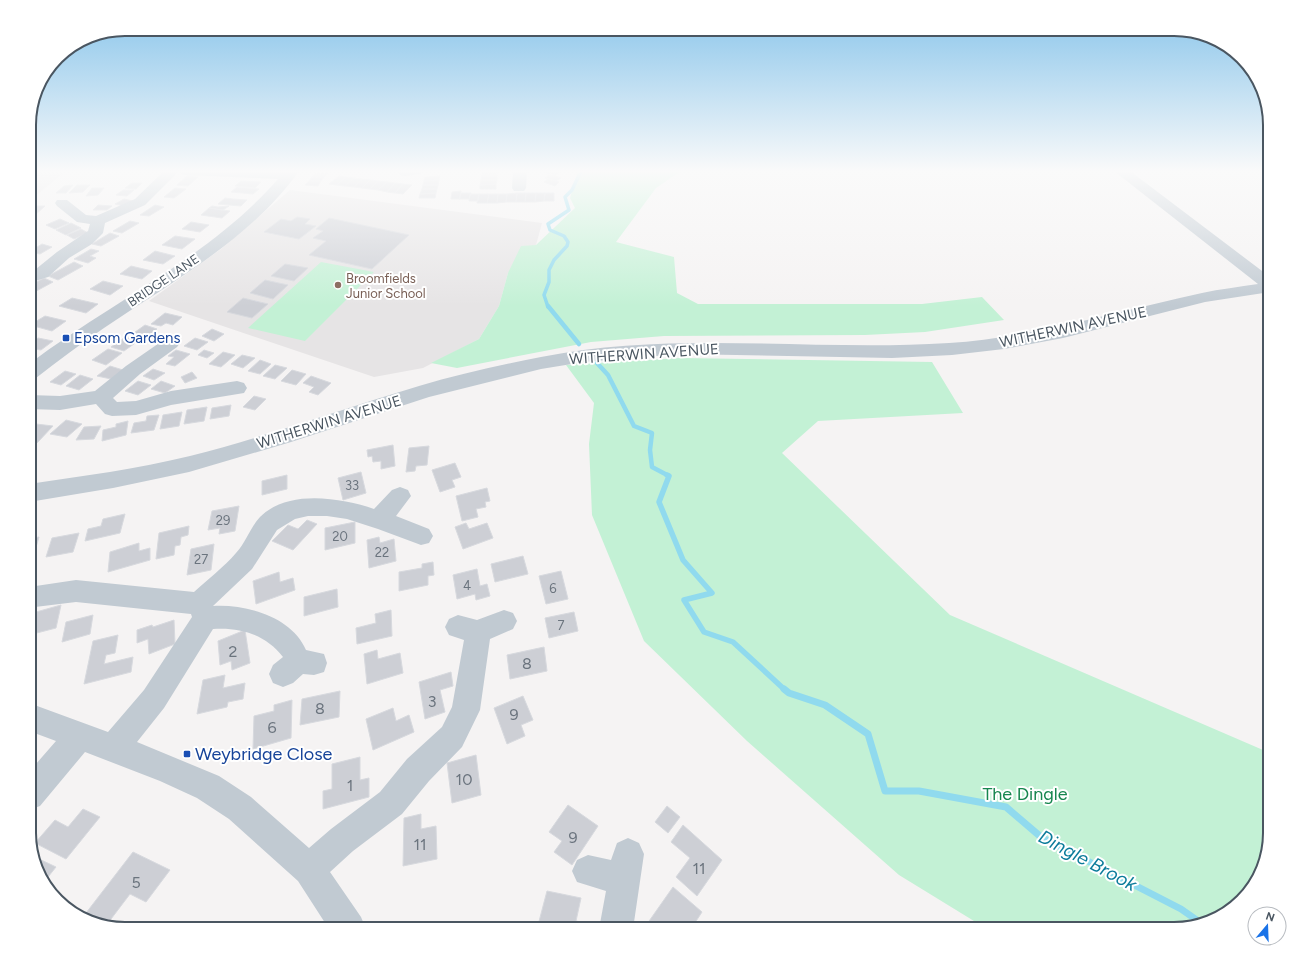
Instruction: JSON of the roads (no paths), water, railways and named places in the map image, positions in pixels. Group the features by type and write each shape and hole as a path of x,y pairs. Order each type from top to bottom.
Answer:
{"street":[{"path":"78,216 82,219 98,221 110,216"},
{"name":"BRIDGE LANE","path":"36,369 91,329 176,273 247,216"},
{"path":"1178,216 1263,281"},
{"path":"36,275 42,273 63,255 86,241 95,233 98,221"},
{"name":"WITHERWIN AVENUE","path":"36,492 113,480 189,464 284,437 425,391 541,362 584,356 685,348 892,352 952,349 1004,343 1063,332 1205,297 1263,287"},
{"path":"36,402 60,404 101,397 133,370 171,343"},
{"path":"101,397 112,409 136,408 171,398 187,397 213,385 237,388"},
{"path":"379,519 400,496"},
{"path":"114,749 154,699 218,584 237,569 250,553 262,532 272,521 287,512 302,508 334,509 356,512 424,535"},
{"path":"36,596 76,591 203,611 261,624 282,637 296,652 299,666"},
{"path":"309,870 342,840 391,803 418,770 452,737 466,710 468,630 504,621"},
{"path":"36,720 166,768 208,788 240,808 309,870 343,922"},
{"path":"36,786 80,736"},
{"path":"588,871 626,867 617,922"}],"waterway":[{"path":"548,307 544,295 549,282 549,270 554,260 567,246 568,242 564,236 550,230 548,224 560,216"},
{"path":"548,306 579,344"},
{"name":"Dingle Brook","path":"597,363 608,375 634,426 652,433 650,450 652,467 669,476"},
{"name":"Dingle Brook","path":"669,476 659,502 683,560 712,593 684,600 704,632 733,642 785,690"},
{"name":"Dingle Brook","path":"784,689 789,693 825,705 868,734 885,791 919,791 1006,807 1041,837 1181,909 1195,919"}],"place":[{"name":"Broomfields Junior School","path":"338,285"},
{"name":"Epsom Gardens","path":"66,338"},
{"name":"Weybridge Close","path":"187,754"}],"park label":[{"name":"The Dingle","path":"1025,794"}]}
